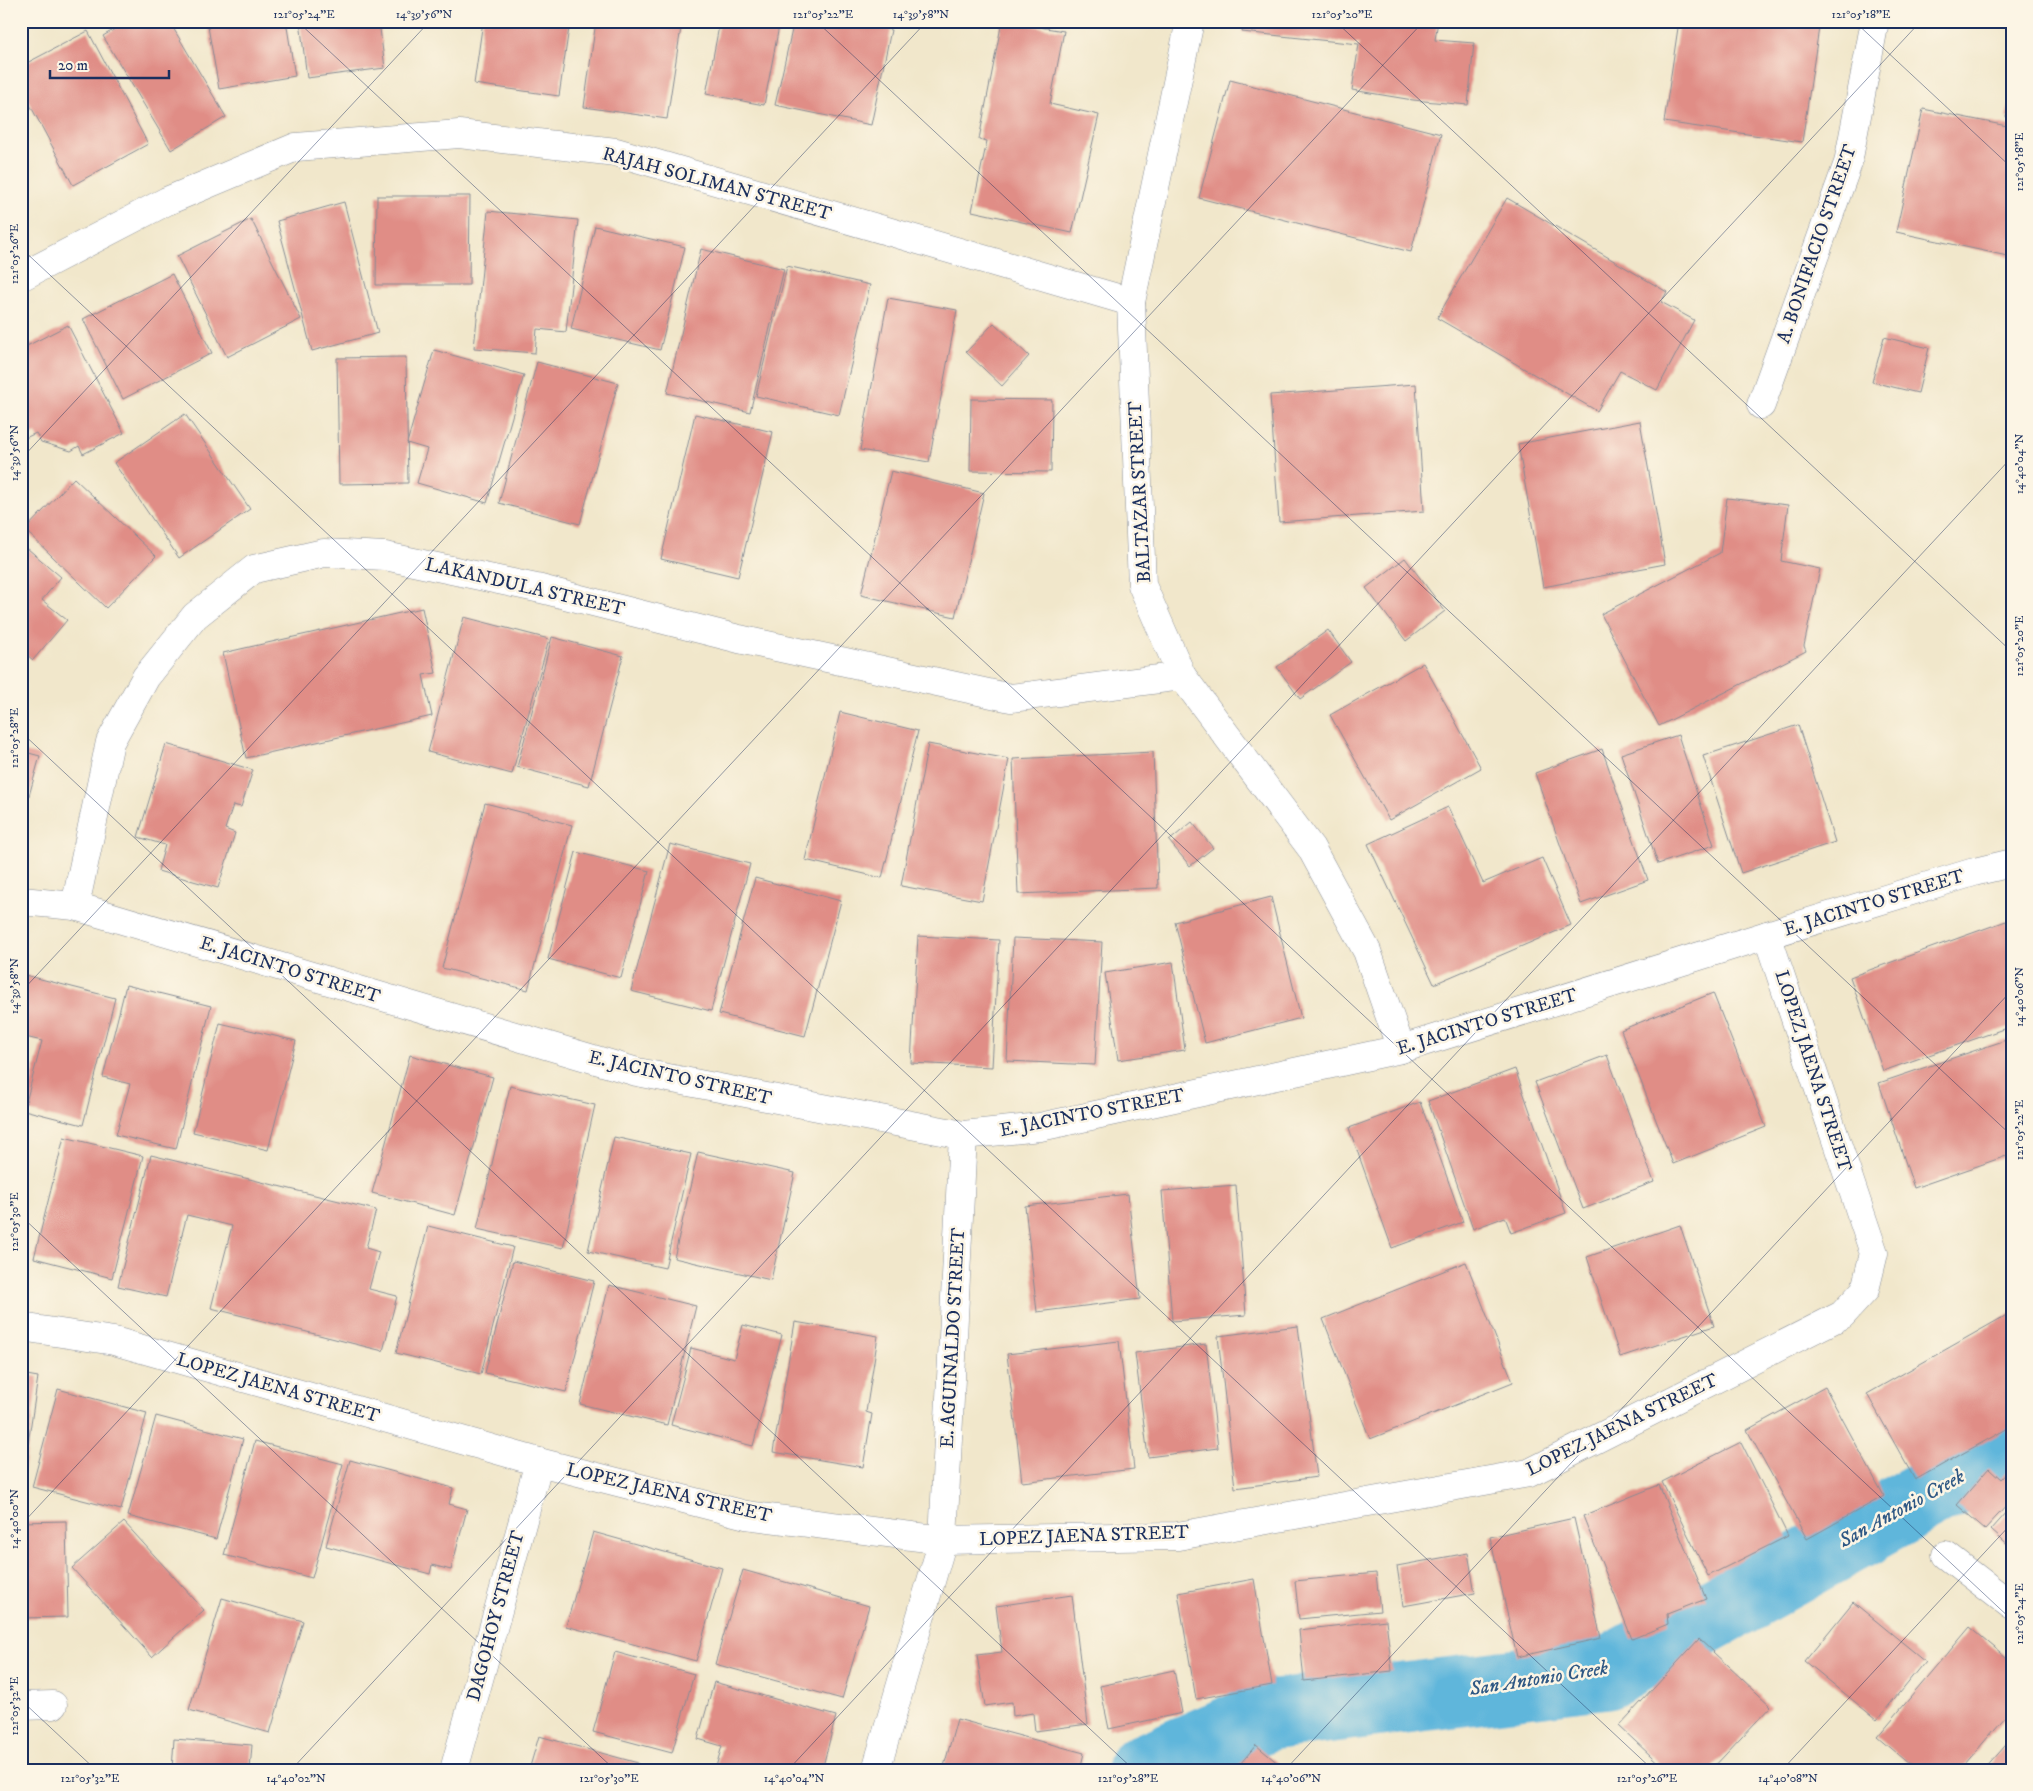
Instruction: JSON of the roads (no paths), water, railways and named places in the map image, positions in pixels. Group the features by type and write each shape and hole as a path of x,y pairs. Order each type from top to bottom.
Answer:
{"street":[{"name":"BALTAZAR STREET","path":"1190,21 1131,302 1142,585 1182,676 1311,848 1367,952 1401,1049"},
{"name":"A. BONIFACIO STREET","path":"1761,405 1848,162 1875,21"},
{"name":"RAJAH SOLIMAN STREET","path":"21,277 167,201 296,147 459,134 616,152 1131,302"},
{"name":"LAKANDULA STREET","path":"75,906 110,742 146,677 195,616 254,568 324,553 386,556 541,589 739,639 1011,698 1182,676"},
{"name":"E. JACINTO STREET","path":"21,901 75,906 637,1072 963,1136 1040,1126 1401,1049 1767,935 2012,863"},
{"name":"LOPEZ JAENA STREET","path":"21,1326 114,1341 538,1462 746,1515 943,1540 1178,1536 1529,1473 1842,1315 1865,1290 1874,1253 1767,935"},
{"name":"E. AGUINALDO STREET","path":"876,1770 943,1540 963,1136"},
{"name":"DAGOHOY STREET","path":"454,1770 538,1462"},
{"path":"1946,1555 2012,1606"},
{"path":"21,1706 53,1705"}],"waterway":[{"name":"San Antonio Creek","path":"1142,1770 1268,1715 1607,1673 2012,1448"}]}
